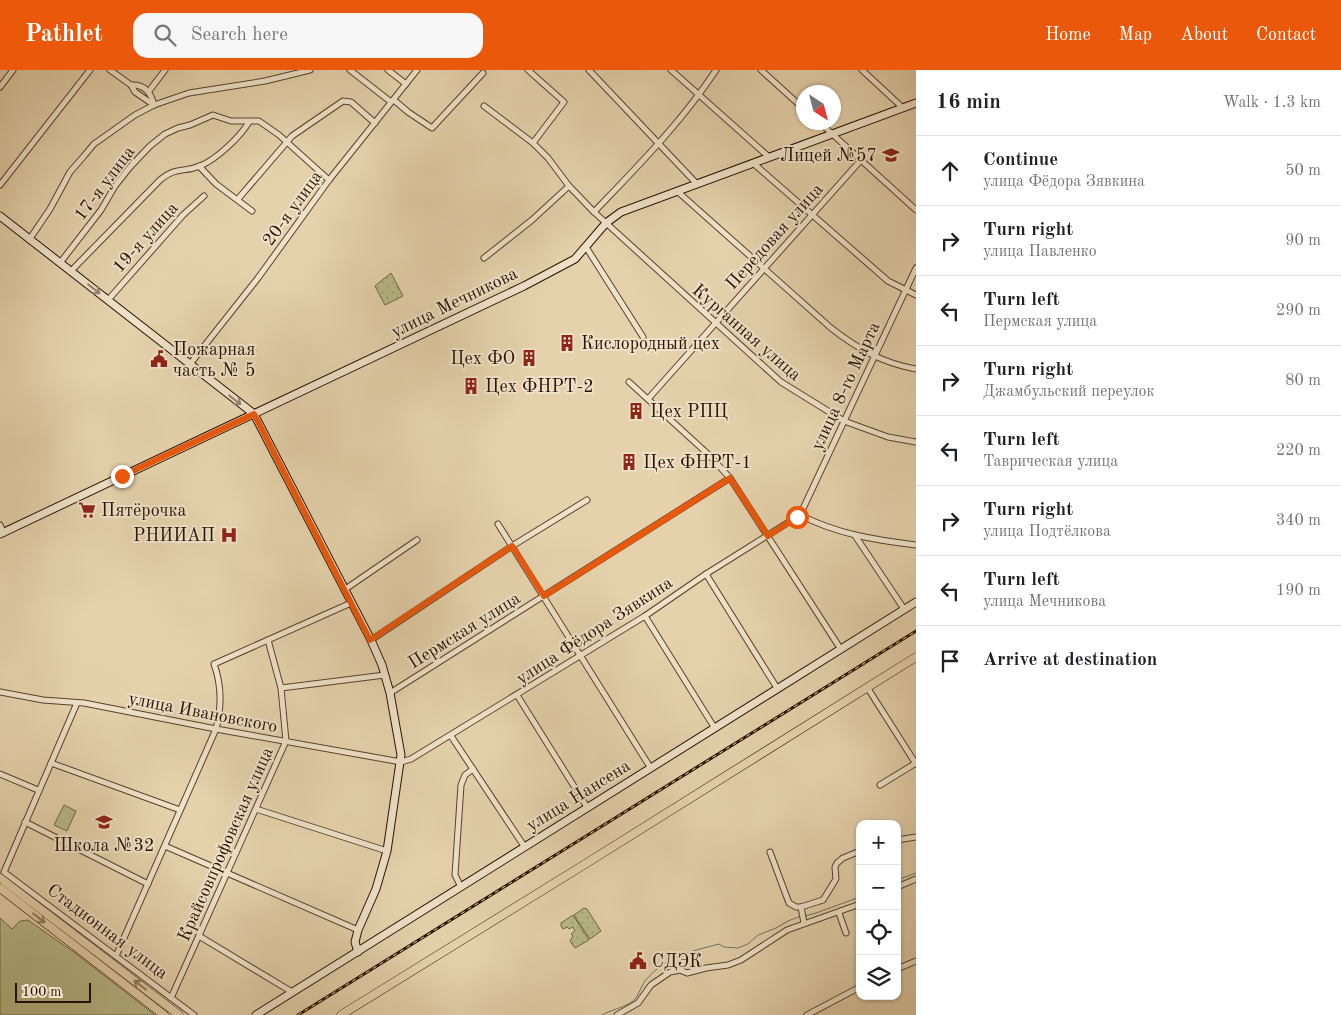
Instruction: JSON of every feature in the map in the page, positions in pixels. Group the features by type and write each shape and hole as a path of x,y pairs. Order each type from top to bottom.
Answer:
{"main road":[{"name":"улица Мечникова","path":"2,533 524,286 576,259 606,223 621,212 916,103"},
{"path":"0,216 254,414 370,640 390,693 401,762 387,851 376,889 358,930 355,942 358,952"},
{"name":"улица Нансена","path":"256,1015 587,806 916,602"},
{"path":"341,1015 590,862 916,656"},
{"name":"Стадионная улица","path":"2,874 179,1015"},
{"name":"Стадионная улица","path":"0,888 164,1015"}],"street":[{"path":"0,87 13,70"},
{"path":"0,185 90,70"},
{"path":"110,70 131,85 135,92 154,104"},
{"path":"148,91 165,70"},
{"path":"29,240 50,209 70,172 94,144 135,115 154,104 189,93 265,81 310,70"},
{"path":"350,70 432,128 483,73"},
{"path":"388,70 406,84"},
{"name":"20-я улица","path":"190,364 258,278 329,180 418,70"},
{"path":"528,70 564,102 533,143"},
{"path":"589,70 696,183"},
{"path":"671,70 769,157"},
{"path":"594,212 659,144 699,95 716,70"},
{"path":"761,70 796,101"},
{"path":"862,70 903,108"},
{"path":"131,85 143,87 148,91 154,104"},
{"path":"238,199 298,131 343,101 351,102 376,123"},
{"name":"Курганная улица","path":"484,106 533,143 548,158 569,186 594,212 781,382 844,422 888,437 916,442"},
{"name":"17-я улица","path":"60,263 101,210 115,186 130,167 156,141 178,128 213,115 231,120 259,122 272,130 329,180"},
{"path":"71,271 160,180 171,172 199,166 207,162 242,134 249,122"},
{"path":"827,130 916,210"},
{"name":"Передовая улица","path":"648,398 861,160"},
{"path":"754,163 888,281 916,295"},
{"path":"199,166 216,184 252,210"},
{"path":"484,258 525,226 569,186"},
{"path":"677,191 763,269 850,343 874,356 916,369"},
{"name":"19-я улица","path":"108,300 182,215 204,196"},
{"path":"586,247 643,337"},
{"name":"улица 8-го Марта","path":"800,515 916,268"},
{"path":"629,382 709,455 730,478 840,648"},
{"name":"Пермская улица","path":"390,693 730,478"},
{"path":"370,640 512,546 587,500"},
{"path":"800,515 818,525 856,537 916,545"},
{"name":"улица Фёдора Зявкина","path":"401,762 411,759 451,736 645,616 706,574 800,515"},
{"path":"498,524 650,767"},
{"path":"0,525 2,533"},
{"path":"856,537 904,609"},
{"path":"344,590 417,540"},
{"path":"706,574 777,688"},
{"path":"116,956 216,729 221,694 219,677 214,664 351,603"},
{"path":"645,616 714,727"},
{"name":"Крайсовпрофовская улица","path":"171,998 286,741 281,688 268,640"},
{"path":"281,688 385,676"},
{"path":"867,687 916,763 880,785"},
{"name":"улица Ивановского","path":"0,692 43,700 84,703 401,762"},
{"path":"517,695 587,806"},
{"path":"2,874 77,703"},
{"path":"451,736 524,846"},
{"path":"51,763 180,810"},
{"path":"461,886 455,875 461,785 466,775 473,769"},
{"path":"0,774 38,790"},
{"path":"256,809 387,851"},
{"path":"25,822 148,884"},
{"path":"901,839 916,837"},
{"path":"165,846 358,930"},
{"path":"770,852 789,903 802,910"},
{"path":"802,910 823,900 836,879 835,867 843,858 856,853"},
{"name":"Стадионная улица","path":"2,874 194,1015"},
{"path":"901,885 916,878"},
{"path":"617,1015 638,1003 651,985 670,972 680,970 687,973 728,965 741,960 787,930 856,906"},
{"path":"802,910 804,923"},
{"path":"839,913 846,933"},
{"path":"200,936 292,992"},
{"path":"901,967 916,961"},
{"path":"807,1015 856,989"}],"green space":[{"path":"391,273 403,296 385,305 375,286"},
{"path":"64,805 76,811 67,831 54,825"},
{"path":"584,908 587,909 601,931 590,939 574,915"},
{"path":"573,915 589,940 575,948 570,941 573,936 571,934 575,931 573,927 563,929 561,926 561,923"},
{"path":"0,918 12,929 20,921 28,920 75,953 155,1015 0,1015"}],"waterway":[{"path":"901,879 916,873"},
{"path":"805,916 856,898"},
{"path":"602,1015 633,1001 645,981 670,960 719,944 724,947 738,948 748,944 758,935 801,916"}],"railway":[{"path":"298,1015 916,631"}],"place":[{"name":"Лицей №57","path":"891,155"},
{"name":"Кислородный цех","path":"567,343"},
{"name":"Цех ФО","path":"529,358"},
{"name":"Пожарная часть № 5","path":"159,359"},
{"name":"Цех ФНРТ-2","path":"471,386"},
{"name":"Цех РПЦ","path":"636,411"},
{"name":"Цех ФНРТ-1","path":"629,462"},
{"name":"Пятёрочка","path":"87,510"},
{"name":"РНИИАП","path":"229,535"},
{"name":"Школа №32","path":"104,822"},
{"name":"СДЭК","path":"638,961"}],"route":[{"path":"122,476 254,414 370,640 512,546 544,596 730,478 768,536 797,517"}]}
